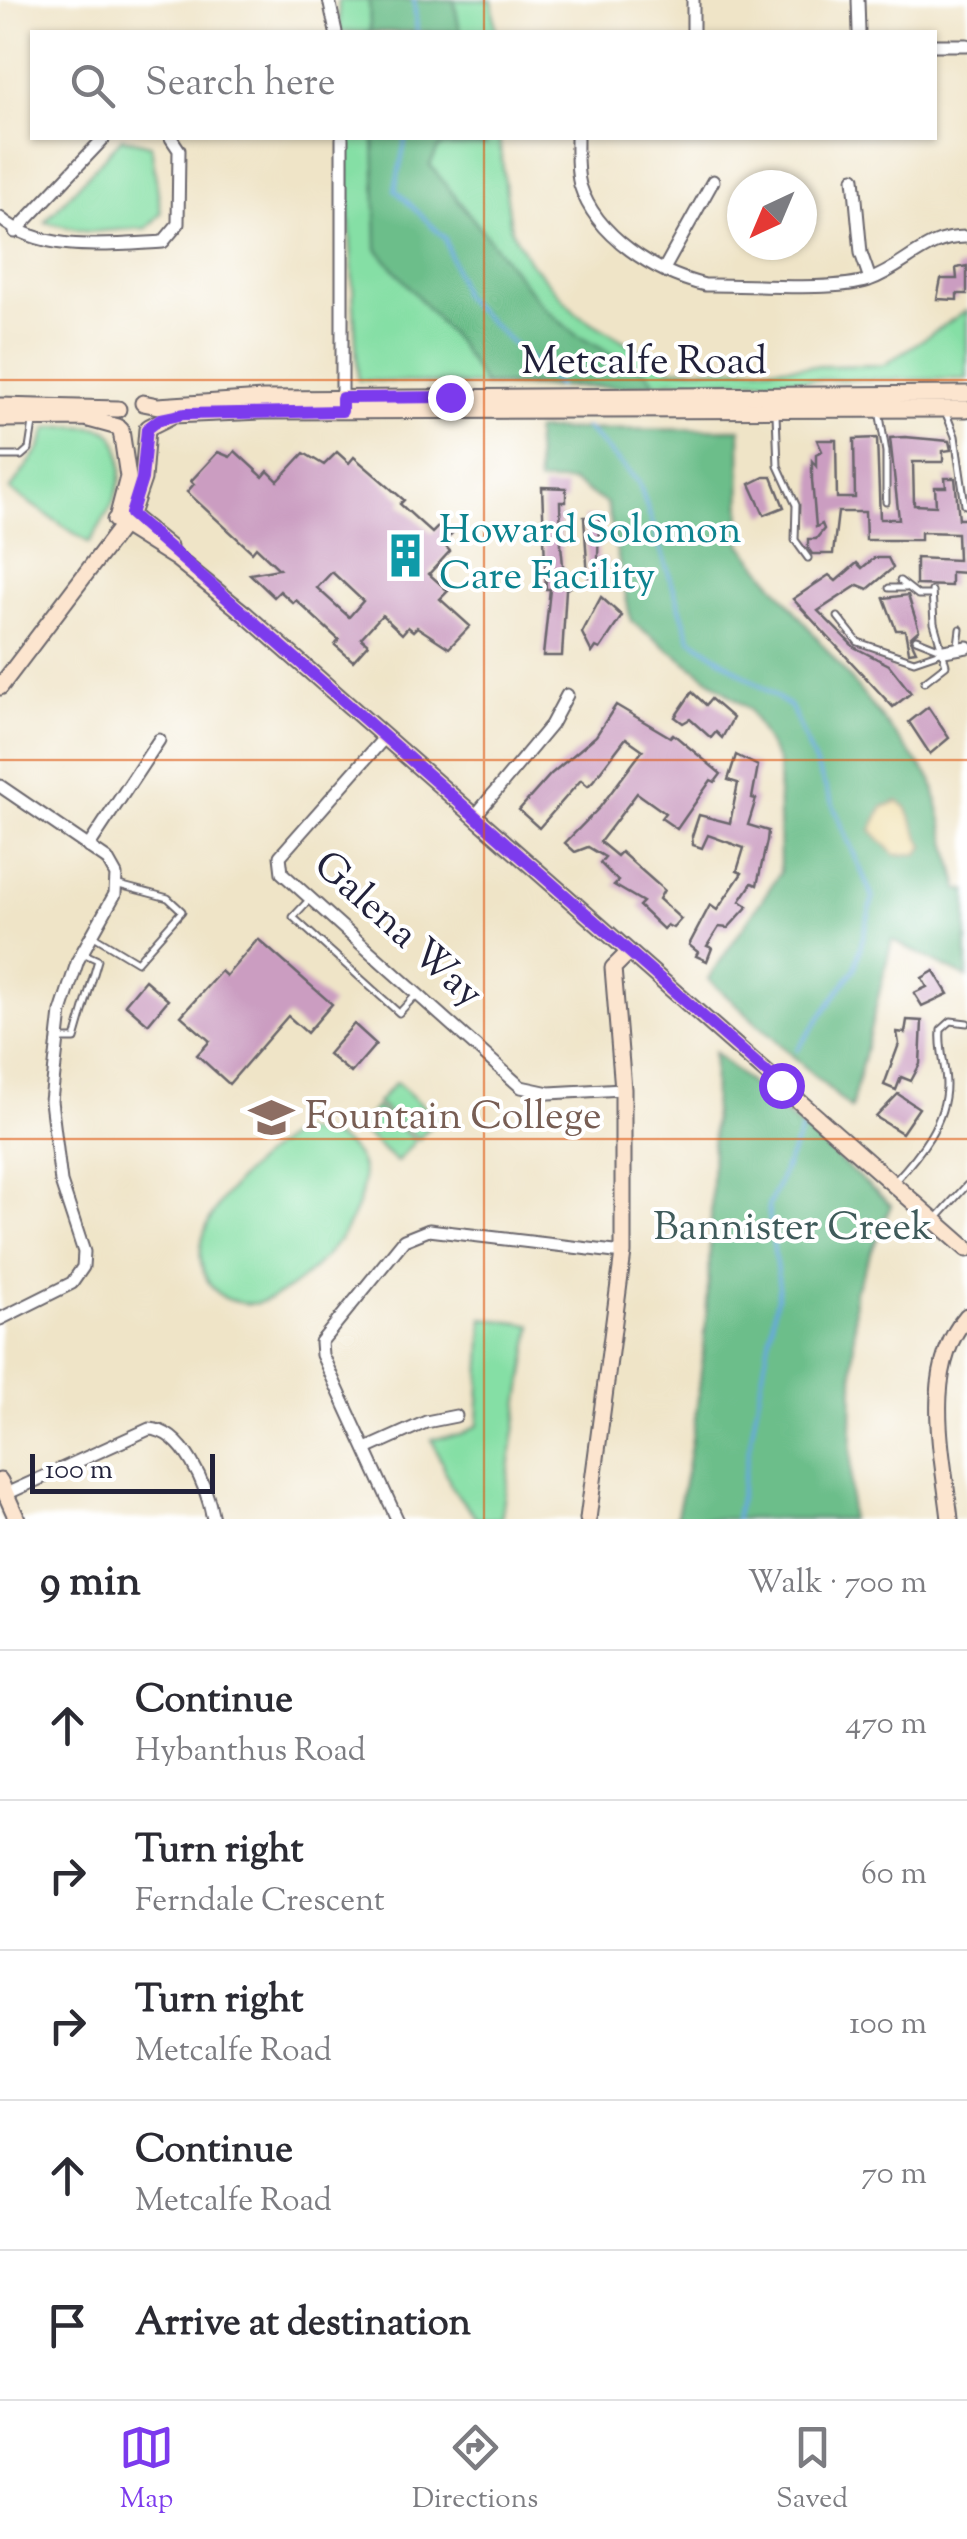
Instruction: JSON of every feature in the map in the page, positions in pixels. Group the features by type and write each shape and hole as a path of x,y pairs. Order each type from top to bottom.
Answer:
{"street":[{"path":"328,0 336,30"},
{"path":"693,0 693,30"},
{"path":"858,0 859,30"},
{"path":"937,45 967,45"},
{"path":"16,232 102,140"},
{"path":"0,218 16,232 87,246 163,242 178,224 179,150 173,140"},
{"path":"342,140 342,405"},
{"path":"576,140 584,195 625,247 664,269 705,285 870,279 932,242 967,237"},
{"path":"854,178 861,254 870,279"},
{"path":"664,269 713,181"},
{"name":"Metcalfe Road","path":"0,419 32,412 118,409 128,400 158,406 342,405 967,394"},
{"path":"0,686 7,663 92,562 123,517 142,479 150,411 143,403"},
{"name":"Metcalfe Road","path":"0,406 85,418 133,435 172,415 342,405 967,408"},
{"path":"118,409 128,476 123,517"},
{"path":"123,517 177,558 385,737 967,1248"},
{"path":"944,651 962,647"},
{"path":"474,816 551,726 567,694"},
{"name":"Galena Way","path":"385,737 280,856 282,873 308,901 521,1088 549,1093 623,1090"},
{"path":"88,847 159,740"},
{"path":"0,786 106,859 116,875 116,884 82,952 61,1012 57,1039 53,1128 61,1182 84,1252 83,1267 72,1283 0,1319"},
{"path":"588,1519 623,1252 623,1090 612,968 628,953"},
{"path":"617,1002 623,977 642,965"},
{"path":"397,1519 322,1355 321,1342 412,1233 429,1230 623,1252"},
{"path":"950,1519 938,1418 946,1347 967,1316"},
{"path":"366,1449 426,1422 456,1416"},
{"path":"17,1519 3,1487 148,1429 162,1429 180,1443 213,1519"}],"lane":[{"path":"878,407 886,452 886,502"},
{"path":"776,408 778,466 796,505 795,540 808,558"},
{"path":"944,408 955,436 965,505"},
{"path":"0,456 21,456 29,449 32,412"},
{"path":"900,580 918,595 932,593 934,623 946,666 924,682"},
{"path":"889,588 906,588"},
{"path":"838,618 858,642 914,661 944,651"},
{"path":"960,628 962,647"},
{"path":"916,639 944,651"},
{"path":"92,934 138,962 182,910 168,898 116,884"},
{"path":"308,901 293,916 400,1013 417,994"},
{"path":"57,1039 75,1038 98,960 82,952"},
{"path":"893,1184 924,1146 937,1122 946,1085 939,1048 941,1030 951,1020 967,1023"},
{"path":"935,1220 967,1185"}],"green space":[{"path":"338,0 492,0 496,30 340,30"},
{"path":"369,0 454,0 460,30 370,30"},
{"path":"120,140 151,145 161,213 147,228 87,232 45,222"},
{"path":"345,140 499,140 511,229 529,261 577,314 672,369 884,365 967,310 967,379 672,381 622,387 358,380"},
{"path":"374,140 487,140 486,145 439,147 430,165 544,308 576,335 648,373 655,383 622,387 484,384 459,345 377,249"},
{"path":"47,429 103,429 118,446 119,485 110,509 89,543 10,490 40,448"},
{"name":"Bannister Creek","path":"740,429 741,544 932,780 959,890 967,890 967,978 892,940 851,1109 708,979 780,873 778,762 749,709 631,621 607,504 572,482 538,482 535,430"},
{"name":"Bannister Creek","path":"714,1052 891,1205 855,1291 850,1519 676,1519 704,1345 711,1228"},
{"path":"396,1082 437,1118 419,1139 377,1103"},
{"path":"376,1107 415,1141 397,1162 358,1128"},
{"path":"299,1131 338,1140 358,1158 363,1183 355,1211 339,1240 315,1267 288,1288 256,1303 227,1299 204,1272 201,1249 207,1225 239,1179"},
{"path":"483,1318 532,1325 501,1519 477,1519 452,1488 432,1439 461,1435 478,1425"}],"sand":[{"path":"898,801 906,807 924,847 918,854 895,855 871,830 883,807"}],"building":[{"path":"967,266 967,294 957,294 957,300 937,299 941,279 957,279 956,268"},
{"path":"877,438 880,519 899,519 890,438 949,441 951,450 943,451 943,462 913,462 914,505 936,506 935,487 946,487 945,478 955,478 959,519 967,519 967,573 951,572 951,586 916,585 916,558 958,560 957,533 921,532 921,540 866,540 865,512 838,512 833,554 812,554 808,548 808,539 816,539 824,529 822,524 816,527 812,480 812,461 816,466 816,454 822,451 817,440 836,440 837,498 855,498 854,439"},
{"name":"Howard Solomon Care Facility","path":"235,451 263,477 268,471 278,481 304,453 324,465 337,452 349,463 354,457 404,500 400,504 432,533 443,522 453,532 443,544 450,551 429,574 448,591 440,599 470,626 449,648 417,627 413,631 408,627 402,634 382,615 361,638 368,644 353,661 335,645 339,640 296,600 293,603 280,591 274,597 250,574 279,569 256,547 252,552 187,492 194,484 191,481 218,452 230,457","holes":["332,572 363,601 349,617 317,588"]},
{"path":"772,477 784,507 764,515 750,484"},
{"path":"542,487 566,488 566,502 560,502 561,545 564,575 573,578 573,586 566,589 562,656 543,656 550,589 546,589"},
{"path":"584,517 599,517 598,559 607,559 603,578 588,578"},
{"path":"874,558 888,558 893,568 868,589 858,585 818,611 854,647 889,665 911,693 893,707 793,599 829,575 836,581 857,563 862,568"},
{"path":"908,595 919,630 910,638 916,651 909,652 905,630 896,630 884,598"},
{"path":"601,597 622,616 600,649 596,647 592,653 582,633"},
{"path":"692,692 706,705 711,699 733,718 722,738 716,732 711,738 690,719 683,723 675,717"},
{"path":"616,705 670,737 673,734 721,774 715,782 711,780 677,829 661,818 665,813 637,793 600,842 617,856 621,852 664,890 659,899 681,919 673,928 667,925 663,929 639,906 643,902 614,885 618,881 600,863 605,857 588,847 575,852 565,843 600,807 643,750 626,738 593,781 588,786 581,780 539,828 519,810 551,774 596,736"},
{"path":"928,707 949,738 930,754 909,722"},
{"path":"736,755 758,766 752,798 756,799 748,825 768,831 767,841 757,885 752,883 740,901 748,906 728,928 719,927 707,946 712,948 707,961 696,956 698,952 689,945 710,905 717,910 742,873 737,871 744,848 708,835 702,848 693,845 692,836 699,815 730,823 738,783 728,780"},
{"path":"258,939 332,1004 307,1033 288,1016 229,1084 197,1055 210,1041 181,1016 221,971 226,976"},
{"path":"934,971 948,994 922,1006 914,993 927,987 922,978"},
{"path":"145,980 168,1000 148,1024 125,1004"},
{"path":"907,1020 922,1021 920,1064 911,1081 901,1077 896,1090 884,1085 899,1044 897,1032 905,1033"},
{"path":"354,1024 376,1044 351,1073 328,1054"},
{"path":"898,1094 919,1108 902,1133 876,1117"}],"waterway":[{"name":"Bannister Creek","path":"414,0 417,30"},
{"name":"Bannister Creek","path":"406,140 395,190 445,238 463,297 558,386"},
{"name":"Bannister Creek","path":"586,428 639,483 690,638 791,707 873,898 855,968 797,1050"},
{"name":"Bannister Creek","path":"736,1519 779,1286 768,1207 802,1129"}],"place":[{"name":"Howard Solomon Care Facility","path":"406,555"},
{"name":"Fountain College","path":"272,1118"}],"route":[{"path":"450,397 342,398 342,411 184,414 160,419 147,429 142,479 131,514 781,1085"}]}
